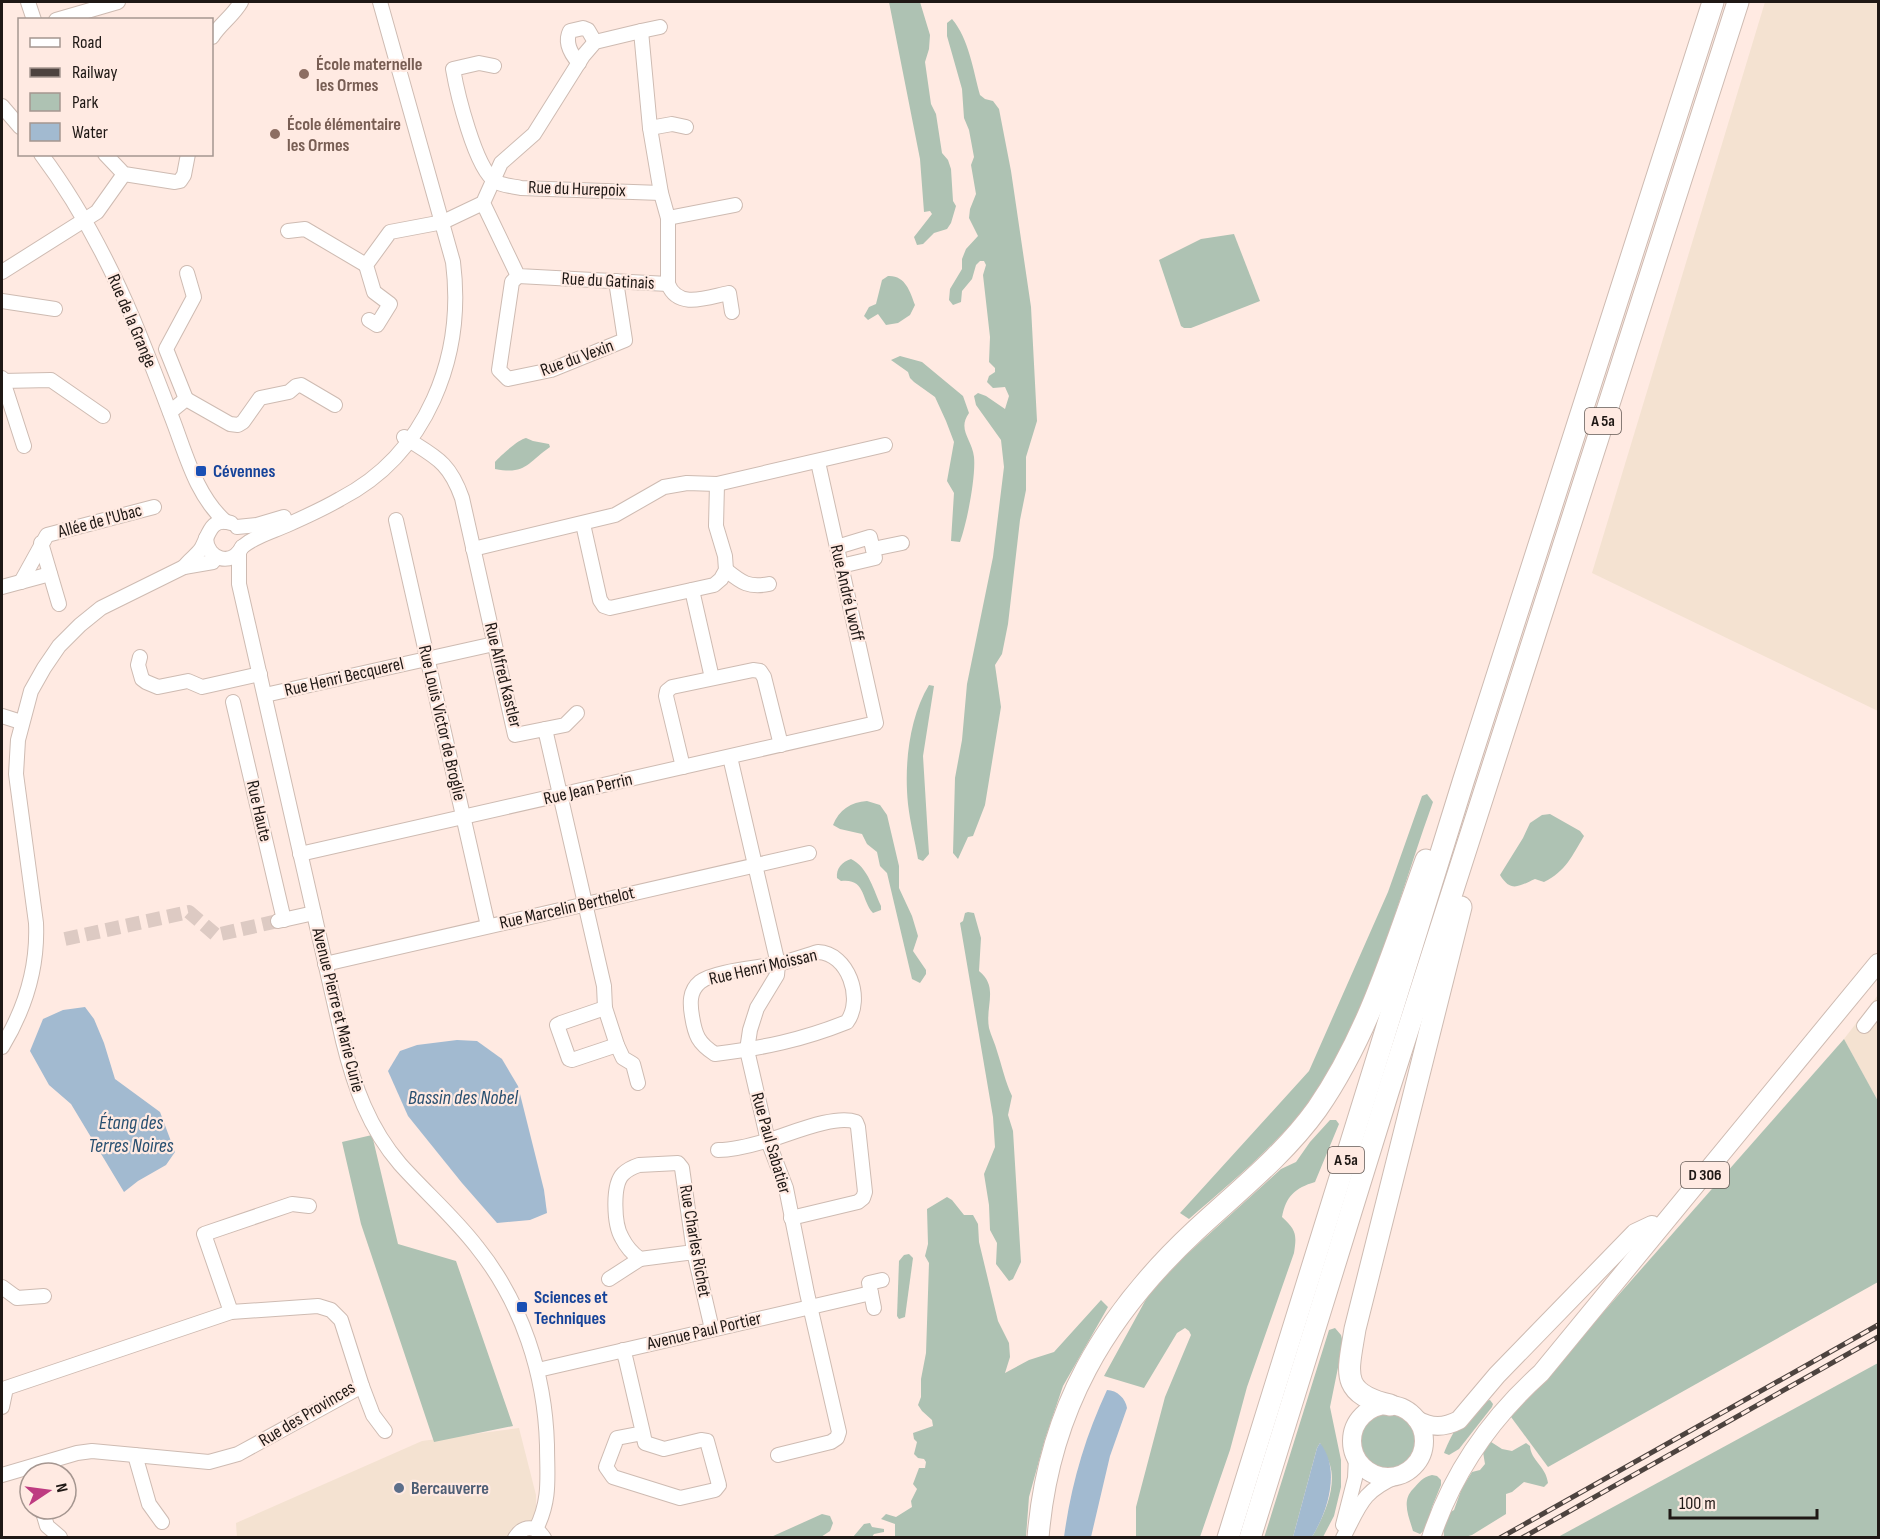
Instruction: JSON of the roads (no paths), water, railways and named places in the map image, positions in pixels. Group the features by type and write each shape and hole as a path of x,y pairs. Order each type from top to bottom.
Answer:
{"highway":[{"name":"A 5a","path":"1228,1538 1463,782 1713,2"},
{"name":"A 5a","path":"1250,1538 1468,840 1738,2"},
{"path":"1038,1538 1047,1470 1059,1429 1091,1358 1134,1294 1165,1260 1259,1173 1316,1110 1339,1074 1377,996 1448,800 1463,782"},
{"path":"1390,1405 1375,1402 1362,1396 1353,1388 1349,1366 1354,1329 1472,863 1468,840"}],"main road":[{"name":"D 306","path":"1528,1384 1537,1369 1652,1225 1878,951"},
{"name":"D 306","path":"1431,1538 1449,1491 1481,1439 1528,1384 1541,1373 1609,1292 1878,963"},
{"path":"1417,1420 1437,1426 1452,1424 1459,1420 1497,1375 1635,1233 1652,1225"},
{"path":"1390,1405 1409,1412 1417,1420 1423,1430 1422,1455 1406,1473 1384,1478 1363,1467 1356,1457 1352,1442 1354,1430 1360,1418 1369,1411 1390,1405"}],"street":[{"path":"28,2 33,18"},
{"path":"63,18 118,2"},
{"path":"213,36 234,14 241,2"},
{"path":"206,535 208,550 217,558 230,558 260,535 309,516 360,489 398,456 447,363 453,333 456,291 453,262 380,2"},
{"path":"366,265 390,232 443,222 483,203 501,163 534,134 595,42 660,27"},
{"path":"579,63 570,54 567,37 570,32 584,28 588,30 595,42"},
{"name":"Rue du Gatinais","path":"518,276 668,284 668,218 661,193 650,128 641,32"},
{"path":"494,66 479,63 453,69 468,128 484,168 494,180"},
{"path":"2,106 18,125"},
{"path":"650,128 672,124 686,127"},
{"name":"Rue de la Grange","path":"42,156 86,220 134,321 195,478 212,508 232,524"},
{"path":"107,156 124,174 175,182 180,181 184,175 188,156"},
{"path":"2,272 97,212 124,174"},
{"name":"Rue du Hurepoix","path":"494,180 522,188 661,193"},
{"path":"483,203 518,276"},
{"path":"668,218 735,204"},
{"path":"288,231 305,229 366,265 374,292 390,304 377,325 369,320"},
{"path":"187,273 194,297 166,349 186,399 230,424 238,425 243,422 260,398 289,392 296,386 301,385 335,405"},
{"name":"Rue du Vexin","path":"518,276 512,282 499,370 508,379 551,370 625,340 616,281"},
{"path":"668,284 672,293 679,299 688,301 729,293 732,312"},
{"path":"2,301 55,309"},
{"path":"24,446 2,380 51,380 104,416"},
{"path":"170,412 186,399"},
{"path":"184,567 199,552 206,535 215,524 266,523 329,497 357,481 406,439"},
{"name":"Rue Alfred Kastler","path":"406,439 446,465 455,480 515,735 545,729 604,986 605,1008 617,1045 623,1058 633,1064 638,1083"},
{"path":"473,549 615,515 664,487 687,483 717,484 885,445"},
{"name":"Rue André Lwoff","path":"818,462 876,723"},
{"path":"583,524 600,600 604,606 610,608 714,585 726,570 725,556 716,526 717,484"},
{"name":"Rue de la Grange","path":"205,497 206,535"},
{"name":"Allée de l'Ubac","path":"44,539 154,507"},
{"name":"Rue Louis Victor de Broglie","path":"396,520 488,926"},
{"path":"232,524 242,536 240,550"},
{"path":"837,548 870,537 873,549 875,558 841,566"},
{"path":"44,539 58,604"},
{"path":"21,582 44,539"},
{"path":"873,549 902,543"},
{"name":"Avenue Pierre et Marie Curie","path":"240,550 239,584 349,1066 366,1113 378,1134 399,1162 469,1236 497,1275 518,1314 537,1370 546,1430 547,1498 540,1533"},
{"path":"2,1047 14,1027 28,993 36,942 35,912 16,758 21,723 28,699 44,668 70,634 87,619 112,602 184,567 213,562 217,558"},
{"name":"Avenue Pierre et Marie Curie","path":"217,558 239,584"},
{"path":"726,570 740,582 754,587 769,584"},
{"path":"2,587 50,574"},
{"path":"692,590 712,678"},
{"name":"Rue Henri Becquerel","path":"265,695 494,644"},
{"path":"140,657 138,665 142,679 158,687 188,681 201,687 260,674"},
{"path":"683,767 666,696 667,691 672,687 712,678 753,670 760,671 764,676 781,745"},
{"name":"Rue Haute","path":"233,702 281,920 314,913"},
{"path":"545,729 565,725 577,713"},
{"path":"2,716 21,723"},
{"name":"Rue Jean Perrin","path":"300,854 876,723"},
{"path":"730,757 777,964"},
{"name":"Rue Marcelin Berthelot","path":"325,963 809,853"},
{"name":"Rue Henri Moissan","path":"818,952 827,952 838,959 850,978 854,998 852,1015 847,1022 794,1041 747,1050 715,1054 702,1045 694,1030 690,1003 692,992 700,982 712,976 777,964 818,952"},
{"name":"Rue Paul Sabatier","path":"777,964 777,975 757,1008 747,1050 768,1141 786,1188 810,1307 839,1432 837,1438 831,1442 778,1455"},
{"path":"605,1008 561,1023 558,1028 569,1059 572,1060 617,1045"},
{"path":"1864,1026 1878,1008"},
{"path":"718,1150 768,1141 807,1127 848,1119 856,1122 865,1192 863,1198 858,1202 791,1218"},
{"name":"Rue Charles Richet","path":"644,1259 634,1255 620,1236 616,1215 616,1185 622,1175 639,1165 678,1163 682,1168 694,1252 712,1329"},
{"path":"231,1312 204,1233 292,1204 309,1206"},
{"path":"609,1279 644,1259 694,1252"},
{"path":"874,1308 869,1283 882,1280"},
{"path":"2,1287 17,1298 44,1296"},
{"name":"Avenue Paul Portier","path":"537,1370 871,1293"},
{"name":"Rue des Provinces","path":"2,1407 4,1386 231,1312 318,1306 331,1310 340,1320 362,1386 238,1454 209,1462 92,1451 77,1453 54,1461"},
{"path":"623,1350 643,1433 645,1443 664,1449 701,1440 707,1442 719,1485 715,1490 680,1498 613,1477 606,1467 617,1438 643,1433"},
{"path":"362,1386 373,1415 385,1431"},
{"path":"135,1455 149,1503 162,1522"},
{"path":"1342,1538 1355,1478 1356,1457"},
{"name":"Rue des Provinces","path":"3,1470 18,1469"},
{"path":"1342,1538 1363,1499 1381,1483 1398,1476"},
{"path":"46,1521 47,1526 60,1537"},
{"path":"515,1538 525,1528 540,1533"}],"water":[{"name":"Étang des Terres Noires","path":"85,1007 94,1019 104,1043 115,1079 160,1112 175,1152 166,1165 124,1192 71,1104 49,1085 30,1051 43,1019 63,1010"},
{"name":"Bassin des Nobel","path":"457,1040 477,1041 502,1059 518,1086 544,1190 547,1213 530,1220 497,1223 408,1116 388,1071 400,1051 417,1045"},
{"path":"1107,1390 1120,1396 1127,1408 1110,1456 1091,1537 1064,1537 1080,1462"},
{"path":"1320,1443 1330,1465 1330,1490 1327,1503 1312,1537 1293,1537 1317,1448"}],"tunnel":[{"path":"65,939 189,912 216,935 278,921"}],"railway":[{"path":"1500,1538 1878,1325"},
{"path":"1522,1538 1878,1337"}],"place":[{"name":"École maternelle les Ormes","path":"304,74"},
{"name":"École élémentaire les Ormes","path":"275,134"},
{"name":"Cévennes","path":"201,471"},
{"name":"Sciences et Techniques","path":"522,1307"},
{"name":"Bercauverre","path":"399,1488"}]}
